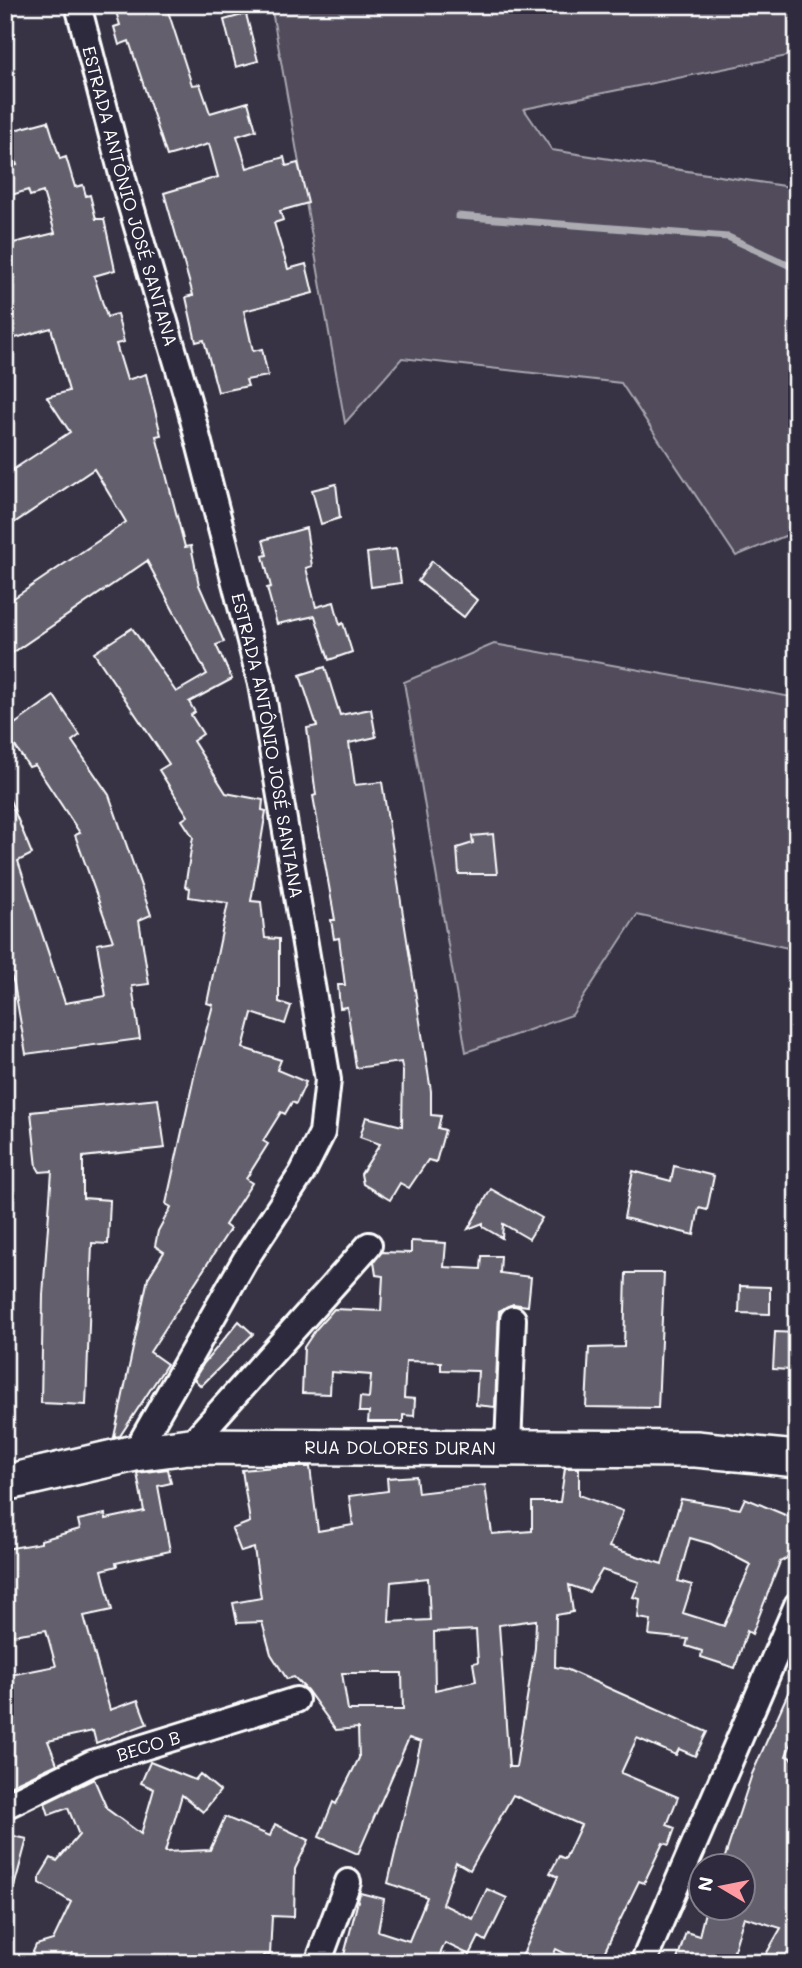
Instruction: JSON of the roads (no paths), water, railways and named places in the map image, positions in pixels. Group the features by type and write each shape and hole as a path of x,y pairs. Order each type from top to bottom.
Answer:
{"street":[{"name":"ESTRADA ANTÔNIO JOSÉ SANTANA","path":"78,5 125,186 188,400 261,684 328,1080 322,1133 302,1173 245,1260 135,1453"},
{"path":"189,1446 369,1245"},
{"path":"508,1447 513,1319"},
{"name":"RUA DOLORES DURAN","path":"5,1483 135,1453 189,1446 696,1449 797,1459"},
{"path":"643,1963 797,1605"},
{"name":"BECO B","path":"5,1805 92,1763 296,1700"},
{"path":"318,1963 348,1882"}],"waterway":[{"path":"458,216 728,237 797,269"}]}
